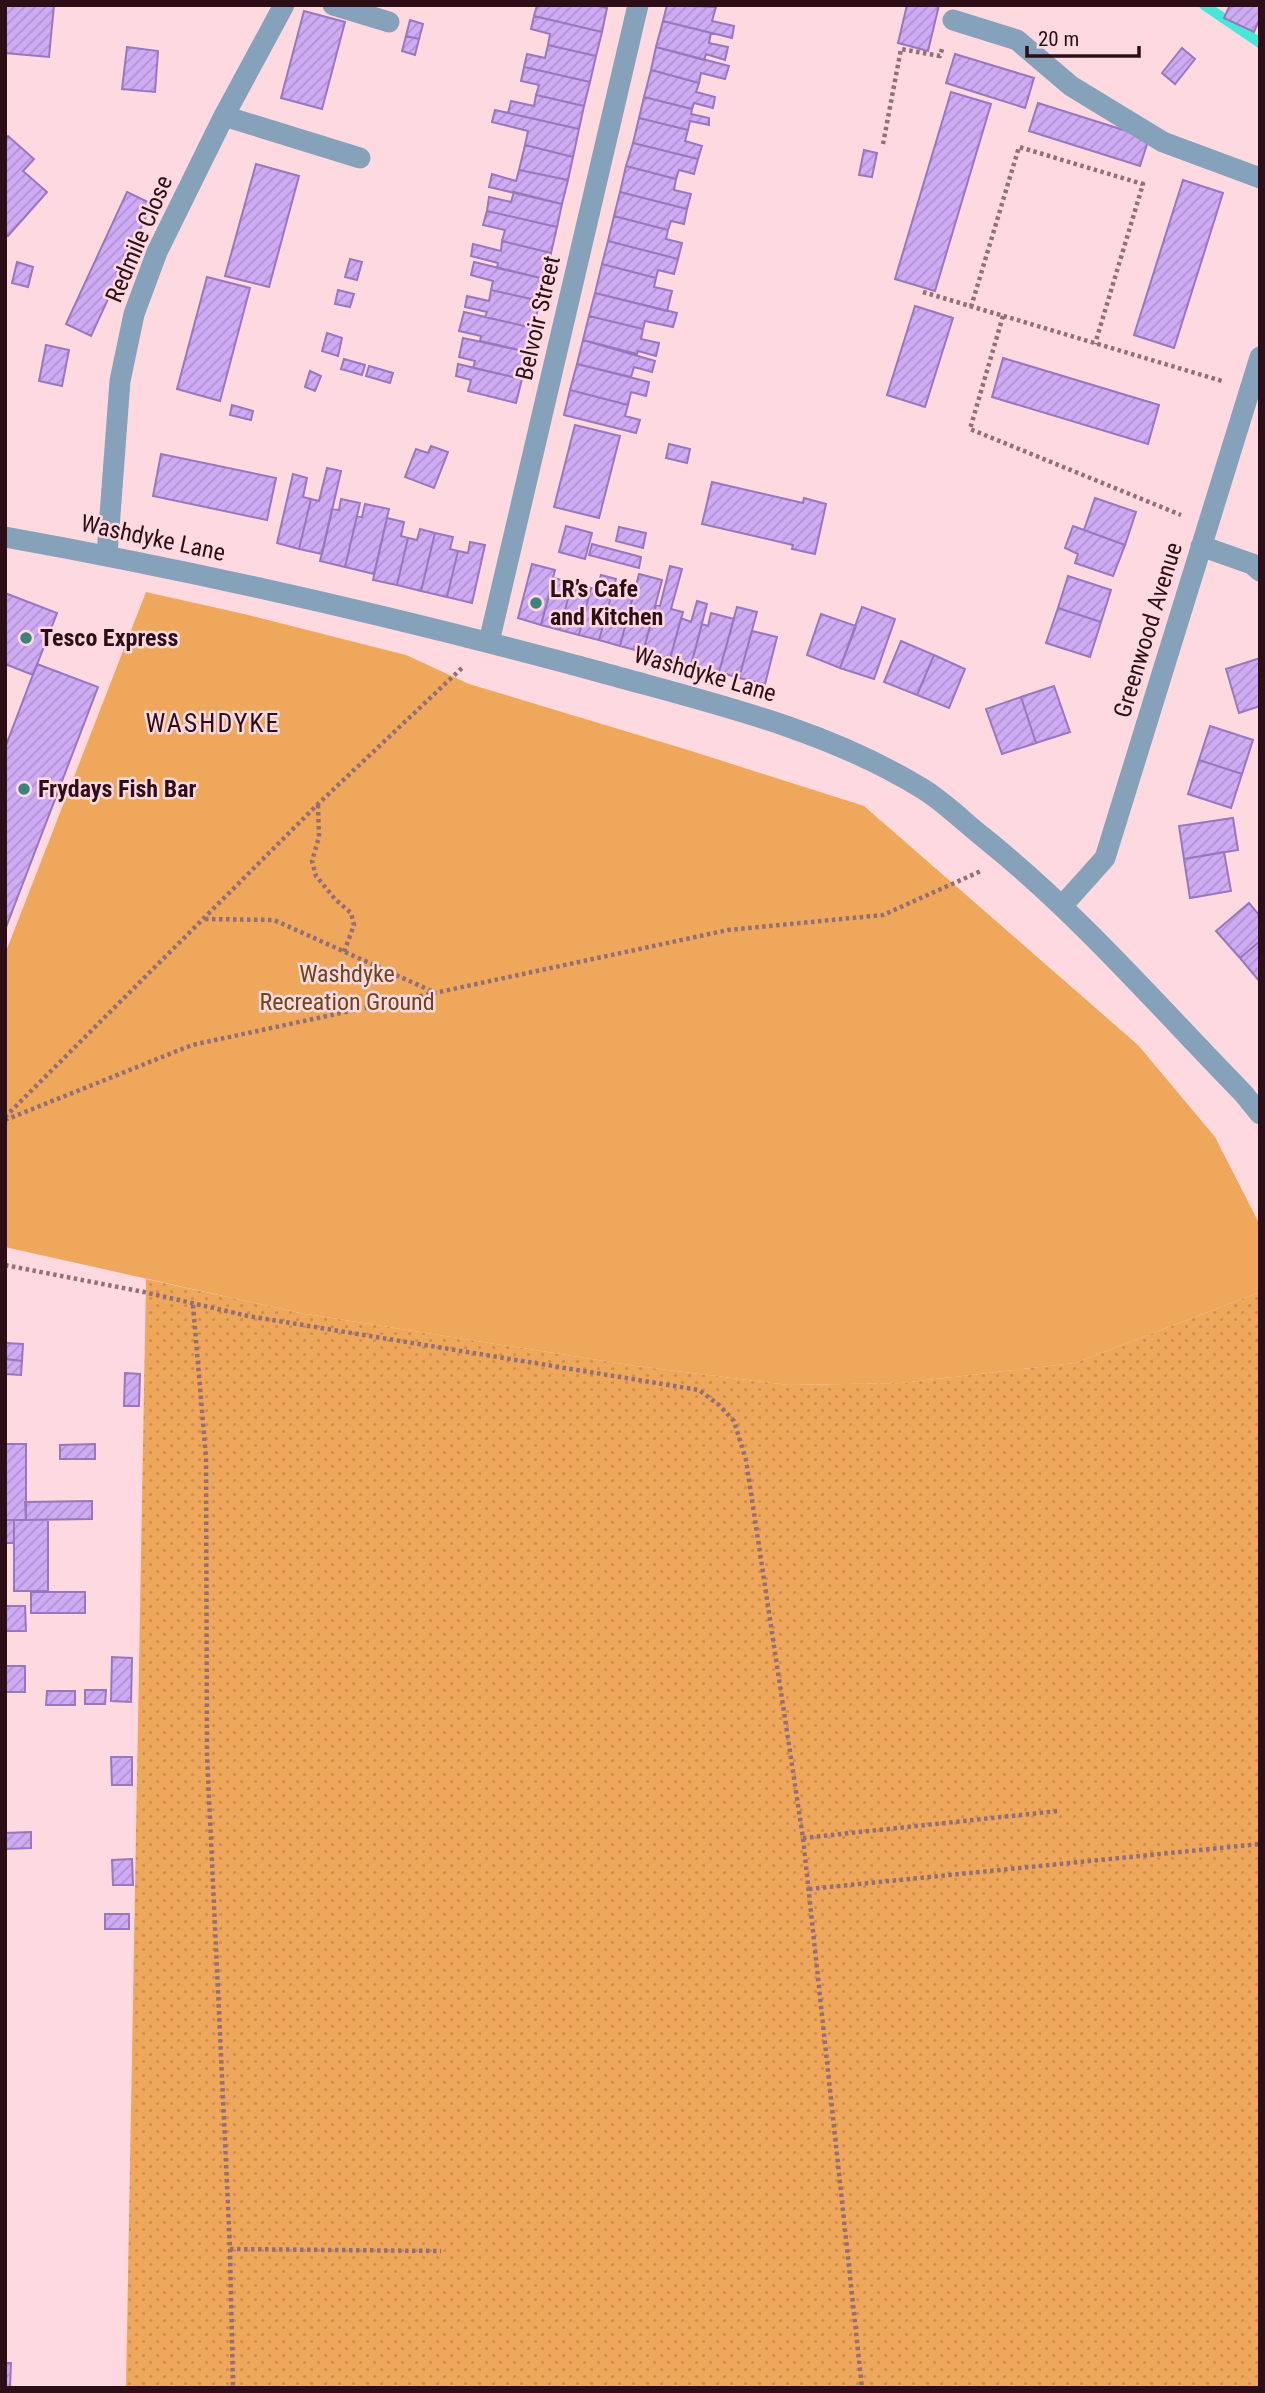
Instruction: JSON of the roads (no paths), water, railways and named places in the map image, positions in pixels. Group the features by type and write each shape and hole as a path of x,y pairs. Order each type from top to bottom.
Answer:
{"street":[{"name":"Redmile Close","path":"107,555 120,381 134,314 157,252 224,116 284,5"},
{"path":"333,5 389,22"},
{"name":"Belvoir Street","path":"489,642 638,5"},
{"path":"953,20 1017,40 1071,86 1163,142 1260,177"},
{"path":"224,116 360,158"},
{"name":"Greenwood Avenue","path":"1062,906 1105,858 1260,357"},
{"path":"1205,536 1260,571"},
{"name":"Washdyke Lane","path":"5,537 294,594 489,642 772,719 848,749 925,790 1005,855 1062,906 1243,1093 1260,1115"}],"waterway":[{"path":"1204,5 1260,43"}],"place":[{"name":"LR’s Cafe and Kitchen","path":"536,603"},
{"name":"Tesco Express","path":"26,638"},
{"name":"Frydays Fish Bar","path":"24,789"}],"district":[{"name":"WASHDYKE","path":"213,723"}],"park label":[{"name":"Washdyke Recreation Ground","path":"347,988"}]}
